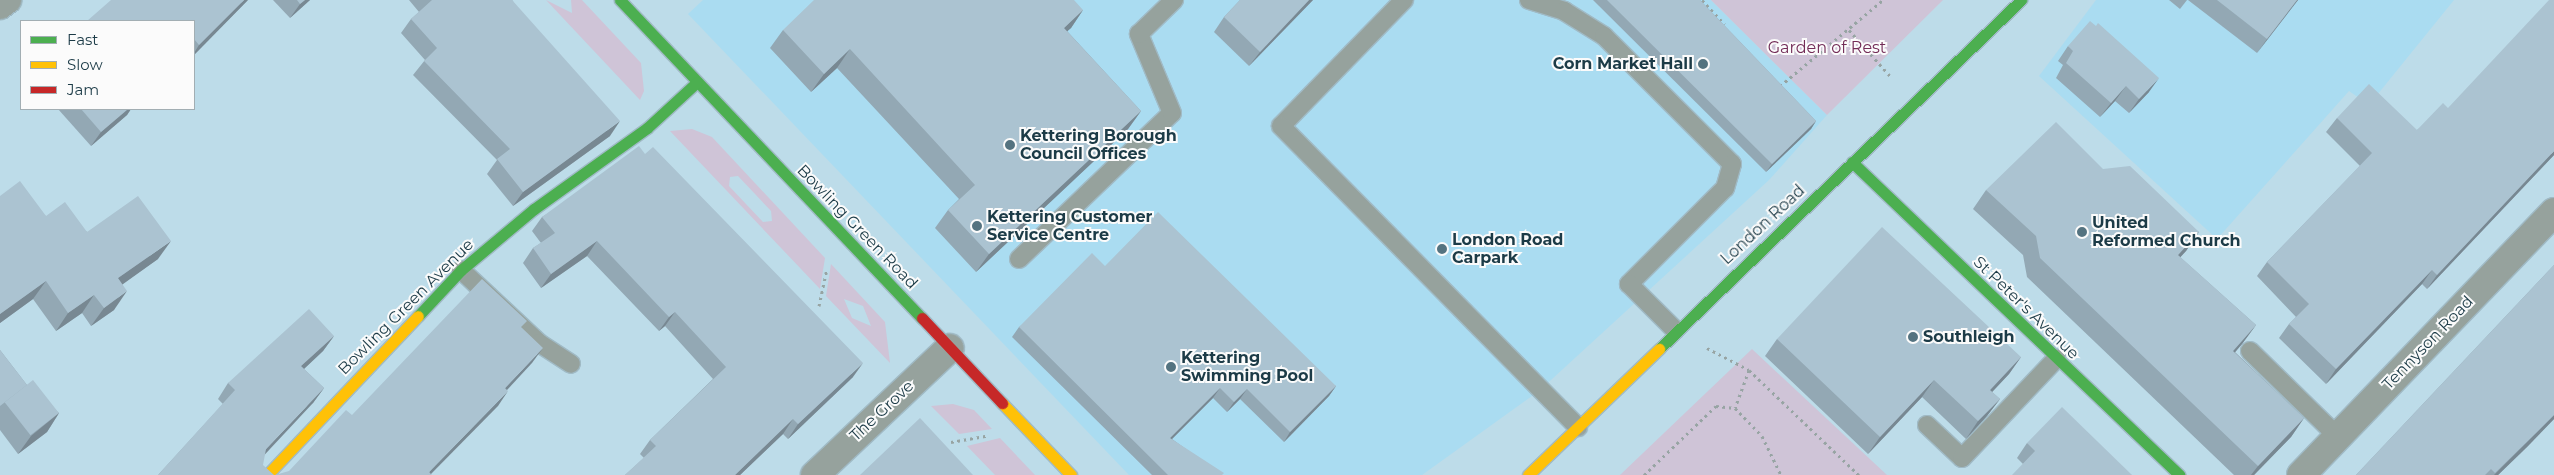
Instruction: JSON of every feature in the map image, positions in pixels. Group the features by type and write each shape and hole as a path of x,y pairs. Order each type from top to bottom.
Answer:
{"main road":[{"name":"Bowling Green Road","path":"620,0 1071,475"},
{"name":"London Road","path":"1528,475 1578,428 1675,330 2021,0"},
{"name":"Bowling Green Avenue","path":"267,475 461,270 534,209 647,128 697,82"},
{"name":"St Peter's Avenue","path":"1852,162 2178,475"}],"street":[{"path":"0,5 7,0"},
{"name":"Tennyson Road","path":"2301,475 2554,212"},
{"name":"The Grove","path":"815,475 950,348"}],"lane":[{"path":"1019,259 1172,113 1139,34 1174,0"},
{"path":"1404,0 1280,126 1578,428"},
{"path":"1530,0 1564,11 1604,36 1732,164 1724,188 1629,284 1675,330"},
{"path":"461,270 539,343 571,364"},
{"path":"2250,351 2338,437"},
{"path":"1927,425 1962,458 2056,359"}],"path":[{"path":"1702,0 1728,29"},
{"path":"1774,79 1780,86 1883,0"},
{"path":"1849,30 1887,73"},
{"path":"819,306 829,261"},
{"path":"1675,330 1749,370 1859,475"},
{"path":"1735,408 1749,370"},
{"path":"1644,475 1716,406 1735,408 1762,436 1781,475"},
{"path":"951,442 996,434"}],"shaded area":[{"path":"703,0 1711,0 1827,115 1769,180 1539,391 1422,475 1129,475 688,14"},
{"path":"2096,0 2454,0 2369,105 2349,91 2217,239 2039,76"}],"green space":[{"path":"546,0 572,13 571,0 582,0 641,63 644,91 640,100"},
{"name":"Garden of Rest","path":"1711,0 1943,0 1827,115"},
{"path":"692,129 712,137 825,258 820,289 670,131","holes":["738,176 771,211 772,221 763,222 729,186 730,177"]},
{"path":"831,264 885,322 890,363 826,296","holes":["844,299 863,306 871,326 852,318"]},
{"path":"1752,349 1887,475 1620,475"},
{"path":"953,404 974,410 992,429 959,434 931,406"},
{"path":"1000,438 1035,475 995,475 967,446"}],"building":[{"path":"111,0 244,0 199,45 195,40 195,20 88,20"},
{"path":"297,0 305,0 300,4"},
{"path":"432,0 512,0 620,121 523,192 497,159 510,149 424,61 437,48 411,19"},
{"name":"Kettering Borough Council Offices","path":"814,0 1074,0 1083,10 1064,28 1141,111 989,254 948,210 975,185 850,49 824,74 783,30"},
{"path":"1240,0 1309,0 1260,52 1224,17"},
{"name":"Corn Market Hall","path":"1607,0 1700,0 1816,121 1772,164"},
{"path":"2217,0 2297,0 2267,39"},
{"path":"2549,0 2554,0 2554,151 2437,275 2432,270 2336,369 2289,324 2309,304 2267,262 2372,153 2337,118 2369,84 2417,130 2443,103 2448,108"},
{"path":"2090,21 2096,26 2098,23 2159,78 2139,99 2126,86 2111,103 2066,63 2073,51 2068,46"},
{"path":"82,110 127,110 101,132"},
{"path":"2056,122 2103,169 2130,166 2199,232 2178,255 2256,325 2233,351 2304,418 2258,466 2040,258 2036,236 1986,190"},
{"path":"639,146 645,154 653,147 863,363 798,424 793,419 735,475 625,475 656,446 650,440 726,367 675,312 669,317 597,241 551,274 533,248 555,233 542,217"},
{"path":"20,181 46,216 65,202 87,232 138,196 171,241 118,278 127,291 104,308 94,295 68,313 46,281 0,314 0,196"},
{"name":"Kettering Swimming Pool","path":"1158,212 1336,386 1290,432 1247,389 1234,402 1220,388 1170,438 1224,473 1222,475 1168,475 1019,327 1092,253 1105,266"},
{"path":"1882,227 2021,357 1990,390 2000,399 1978,421 1934,380 1880,437 1777,339"},
{"path":"2554,265 2554,415 2495,473 2491,469 2485,475 2356,475"},
{"path":"482,279 527,321 521,327 543,348 505,388 508,391 429,472 432,475 275,475 289,471 346,410 352,415"},
{"path":"309,309 334,336 301,366 324,388 266,449 263,465 274,475 158,475 235,390 228,383"},
{"path":"0,350 27,385 0,406"},
{"path":"33,380 59,413 30,435 5,402"},
{"path":"2062,407 2132,475 2012,475 2035,451 2027,443"},
{"path":"920,418 973,475 860,475"}],"traffic: fast":[{"path":"620,0 922,318"},
{"path":"1659,349 2021,0"},
{"path":"418,316 461,270 534,209 647,128 697,82"},
{"path":"1852,162 2179,475"}],"traffic: slow":[{"path":"267,475 418,316"},
{"path":"1528,475 1659,349"},
{"path":"1002,403 1071,475"}],"traffic: jam":[{"path":"922,318 1002,403"}],"place":[{"name":"Corn Market Hall","path":"1703,64"},
{"name":"Kettering Borough Council Offices","path":"1010,145"},
{"name":"Kettering Customer Service Centre","path":"977,226"},
{"name":"United Reformed Church","path":"2082,232"},
{"name":"London Road Carpark","path":"1442,249"},
{"name":"Southleigh","path":"1913,337"},
{"name":"Kettering Swimming Pool","path":"1171,367"}]}
